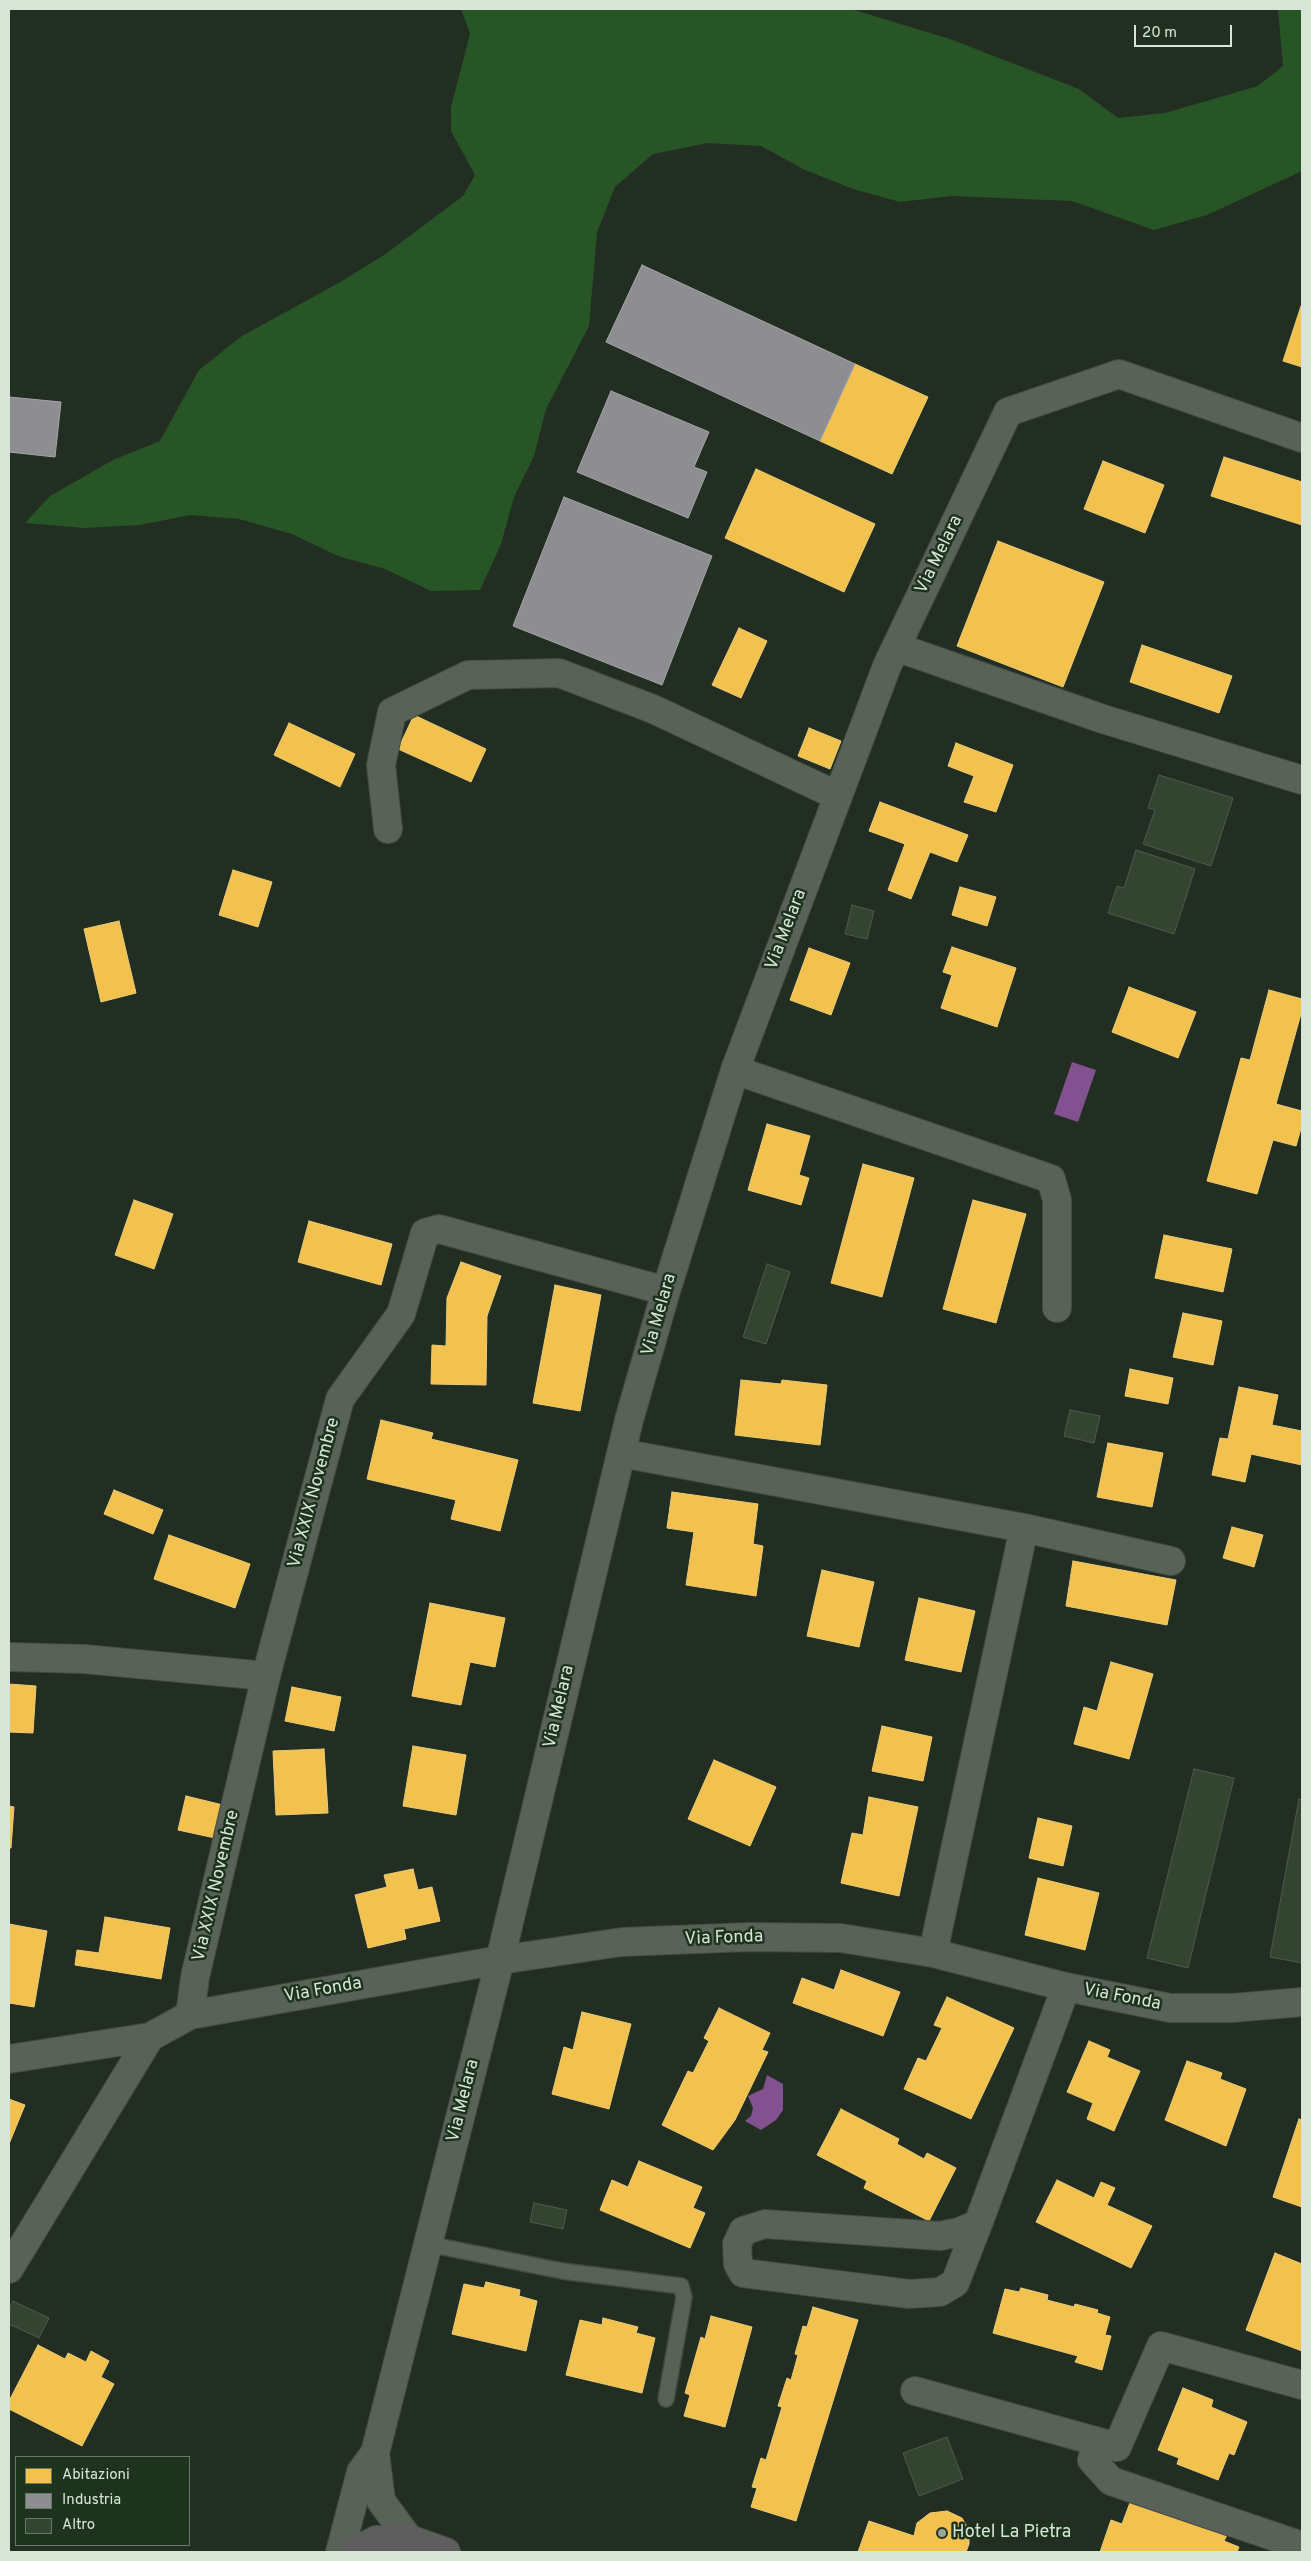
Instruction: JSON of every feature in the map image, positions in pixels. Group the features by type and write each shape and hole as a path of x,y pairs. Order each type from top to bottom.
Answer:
{"main road":[{"path":"353,2552 376,2540 409,2539 446,2552"}],"street":[{"name":"Via Melara","path":"340,2552 361,2472 375,2453 500,1960 621,1453 666,1291 734,1070 896,647 1008,412 1119,374 1302,438"},
{"path":"896,647 1103,719 1302,780"},
{"path":"388,829 381,765 392,712 468,675 559,673 653,709 838,796"},
{"path":"734,1070 1051,1179 1057,1200 1057,1308"},
{"name":"Via XXIX Novembre","path":"190,2015 195,1977 266,1676 340,1399 401,1314 425,1233 439,1229 666,1291"},
{"path":"621,1453 1024,1528 1171,1561"},
{"path":"933,1953 1024,1528"},
{"path":"9,1657 84,1659 266,1676"},
{"name":"Via Fonda","path":"9,2059 150,2037 190,2015 500,1960 622,1942 749,1937 841,1938 933,1953 1066,1987 1170,2008 1232,2008 1302,2002"},
{"path":"978,2224 958,2232 940,2236 765,2224 742,2230 737,2244 738,2264 743,2273 909,2294 940,2292 954,2283 978,2224 1066,1987"},
{"name":"Via Fonda","path":"9,2268 150,2037"},
{"path":"915,2391 1117,2447 1161,2346 1302,2385"},
{"path":"1097,2442 1092,2460 1111,2481 1302,2546"},
{"path":"375,2453 382,2501 409,2539"}],"lane":[{"path":"428,2244 562,2270 681,2286 684,2297 666,2400"}],"green space":[{"path":"461,9 851,9 950,39 1079,89 1118,118 1165,113 1258,86 1283,66 1278,9 1302,9 1302,171 1207,215 1154,230 1072,201 951,196 900,202 853,189 803,169 761,146 708,143 653,154 615,187 597,232 589,326 546,409 534,456 514,497 501,544 480,590 431,591 385,569 338,556 292,534 239,519 190,515 140,525 84,528 25,523 50,496 113,460 160,441 199,370 242,336 342,281 387,253 463,196 475,175 451,131 451,107 470,34"}],"shaded area":[{"path":"1072,1062 1096,1070 1078,1122 1054,1114"},
{"path":"767,2075 783,2084 783,2110 776,2120 761,2130 745,2121 751,2116 753,2108 748,2096 763,2089"}],"building: Abitazioni":[{"path":"1302,303 1302,367 1283,361"},
{"path":"855,364 928,397 892,474 820,441"},
{"path":"1224,457 1302,482 1302,525 1211,496"},
{"path":"1103,461 1164,485 1145,533 1084,509"},
{"path":"756,469 875,524 844,592 725,538"},
{"path":"998,541 1104,582 1063,687 957,646"},
{"path":"739,628 767,641 741,698 712,685"},
{"path":"1142,645 1232,676 1219,713 1130,682"},
{"path":"414,715 486,749 471,782 398,749"},
{"path":"289,723 355,754 340,787 274,755"},
{"path":"809,728 841,741 830,769 798,756"},
{"path":"956,743 1013,765 996,812 964,802 974,776 948,766"},
{"path":"880,802 968,835 957,862 930,852 911,899 888,890 905,844 869,831"},
{"path":"233,870 272,882 258,927 219,915"},
{"path":"960,887 996,897 987,926 952,915"},
{"path":"119,921 136,993 101,1002 84,929"},
{"path":"952,947 1016,968 997,1027 941,1008 952,975 943,972"},
{"path":"809,948 850,963 831,1015 790,1000"},
{"path":"1129,987 1196,1012 1178,1058 1112,1032"},
{"path":"1269,990 1302,999 1302,1010 1276,1104 1302,1111 1302,1125 1296,1146 1273,1140 1257,1194 1207,1181 1241,1058 1250,1060"},
{"path":"767,1124 810,1136 799,1175 809,1178 801,1205 748,1190"},
{"path":"863,1164 914,1178 882,1297 831,1283"},
{"path":"134,1200 173,1214 154,1269 115,1255"},
{"path":"973,1200 1026,1214 996,1323 943,1309"},
{"path":"309,1221 392,1244 381,1285 298,1262"},
{"path":"1164,1235 1232,1249 1223,1292 1155,1278"},
{"path":"461,1262 501,1276 487,1316 486,1385 431,1384 432,1345 446,1346 447,1298"},
{"path":"555,1285 601,1295 580,1411 533,1403"},
{"path":"1183,1313 1222,1321 1213,1365 1173,1357"},
{"path":"1130,1369 1173,1378 1168,1404 1125,1396"},
{"path":"741,1380 781,1384 782,1380 827,1385 820,1445 735,1435"},
{"path":"1239,1387 1278,1395 1272,1425 1302,1431 1302,1465 1251,1454 1245,1482 1212,1475 1220,1438 1228,1439"},
{"path":"381,1420 433,1433 431,1439 518,1460 500,1531 451,1519 456,1500 367,1479"},
{"path":"1108,1443 1163,1453 1152,1507 1097,1497"},
{"path":"114,1490 163,1510 153,1534 104,1514"},
{"path":"672,1492 758,1504 753,1544 763,1546 756,1596 686,1585 694,1532 667,1528"},
{"path":"1232,1527 1263,1535 1254,1567 1223,1558"},
{"path":"169,1535 250,1564 235,1608 154,1579"},
{"path":"1073,1561 1176,1580 1167,1625 1066,1606"},
{"path":"822,1570 874,1582 859,1647 807,1636"},
{"path":"919,1598 975,1611 961,1672 905,1660"},
{"path":"430,1603 505,1618 495,1667 470,1662 461,1705 412,1696"},
{"path":"1111,1662 1153,1674 1129,1759 1074,1744 1084,1707 1097,1711"},
{"path":"9,1684 36,1686 33,1733 9,1732"},
{"path":"292,1687 341,1697 334,1731 285,1721"},
{"path":"882,1726 932,1737 923,1781 872,1771"},
{"path":"413,1746 466,1755 456,1815 403,1806"},
{"path":"324,1749 328,1813 276,1815 273,1751"},
{"path":"714,1760 776,1787 750,1846 688,1819"},
{"path":"186,1796 223,1805 215,1838 178,1830"},
{"path":"869,1797 918,1807 899,1896 841,1883 852,1833 863,1835"},
{"path":"9,1806 14,1807 11,1848 9,1848"},
{"path":"1038,1818 1072,1826 1063,1866 1029,1858"},
{"path":"413,1869 418,1890 432,1887 440,1921 404,1929 406,1939 368,1948 355,1895 387,1887 384,1875"},
{"path":"1038,1878 1099,1893 1085,1950 1025,1935"},
{"path":"105,1917 170,1928 161,1979 75,1965 77,1950 99,1953"},
{"path":"9,1924 47,1931 34,2007 9,2003"},
{"path":"841,1970 900,1992 883,2036 793,2003 802,1978 834,1990"},
{"path":"947,1997 1014,2028 971,2119 904,2089 918,2058 926,2061 942,2028 934,2025"},
{"path":"719,2008 770,2033 762,2050 768,2052 735,2120 713,2150 662,2125 688,2071 693,2073 709,2041 704,2038"},
{"path":"582,2012 631,2024 609,2109 552,2094 564,2047 573,2050"},
{"path":"1089,2041 1110,2050 1107,2057 1140,2071 1114,2131 1087,2119 1093,2103 1067,2092"},
{"path":"1187,2061 1222,2073 1220,2079 1246,2089 1226,2146 1165,2120"},
{"path":"9,2099 25,2105 9,2144"},
{"path":"841,2109 899,2139 897,2144 924,2159 927,2153 956,2168 929,2221 864,2188 867,2181 817,2155"},
{"path":"1299,2119 1302,2120 1302,2207 1273,2197"},
{"path":"639,2161 702,2187 693,2208 705,2213 690,2248 600,2210 612,2180 628,2187"},
{"path":"1057,2180 1094,2198 1101,2182 1115,2188 1107,2205 1152,2226 1131,2268 1036,2222"},
{"path":"1275,2253 1302,2264 1302,2351 1246,2330"},
{"path":"486,2282 520,2290 519,2296 537,2301 526,2351 452,2334 464,2284 484,2288"},
{"path":"1021,2288 1048,2295 1047,2300 1074,2307 1075,2304 1098,2310 1097,2313 1110,2317 1105,2335 1111,2336 1102,2370 1075,2362 1078,2356 993,2333 1005,2289 1019,2292"},
{"path":"813,2307 858,2320 796,2521 751,2507 757,2488 752,2487 761,2458 766,2460 782,2407 778,2406 787,2378 791,2380 798,2355 795,2354 803,2326 807,2327"},
{"path":"711,2316 752,2327 725,2427 684,2416 690,2395 685,2393 701,2337 705,2339"},
{"path":"603,2318 638,2327 636,2333 655,2338 642,2393 566,2375 580,2320 602,2325"},
{"path":"38,2345 65,2359 68,2353 86,2362 91,2351 109,2361 101,2377 114,2384 82,2446 9,2409 9,2401"},
{"path":"1183,2388 1213,2400 1211,2407 1247,2422 1234,2455 1229,2453 1218,2480 1177,2464 1179,2458 1158,2450"},
{"path":"1131,2500 1227,2535 1224,2541 1239,2547 1237,2552 1100,2552 1111,2520 1122,2524"},
{"name":"Hotel La Pietra","path":"947,2511 962,2518 969,2530 969,2544 966,2552 858,2552 869,2521 914,2536 917,2523 930,2513"}],"building: Industria":[{"path":"642,265 855,364 820,441 606,342"},
{"path":"611,391 709,432 694,467 707,472 688,518 577,472"},
{"path":"9,397 61,402 55,457 9,452"},
{"path":"564,497 712,556 662,685 513,626"}],"building: Altro":[{"path":"1159,775 1233,798 1211,866 1143,844 1155,810 1148,808"},
{"path":"1136,850 1195,869 1174,934 1108,913 1117,886 1124,888"},
{"path":"852,905 874,911 867,939 845,934"},
{"path":"767,1264 790,1272 766,1344 743,1337"},
{"path":"1070,1410 1100,1416 1094,1443 1064,1436"},
{"path":"1194,1769 1234,1778 1188,1968 1147,1958"},
{"path":"1299,1799 1302,1800 1302,1963 1270,1957"},
{"path":"534,2203 567,2210 563,2229 530,2222"},
{"path":"13,2301 49,2318 39,2338 9,2324 9,2309"},
{"path":"947,2437 963,2479 919,2496 903,2453"}],"place":[{"name":"Hotel La Pietra","path":"942,2533"}]}
